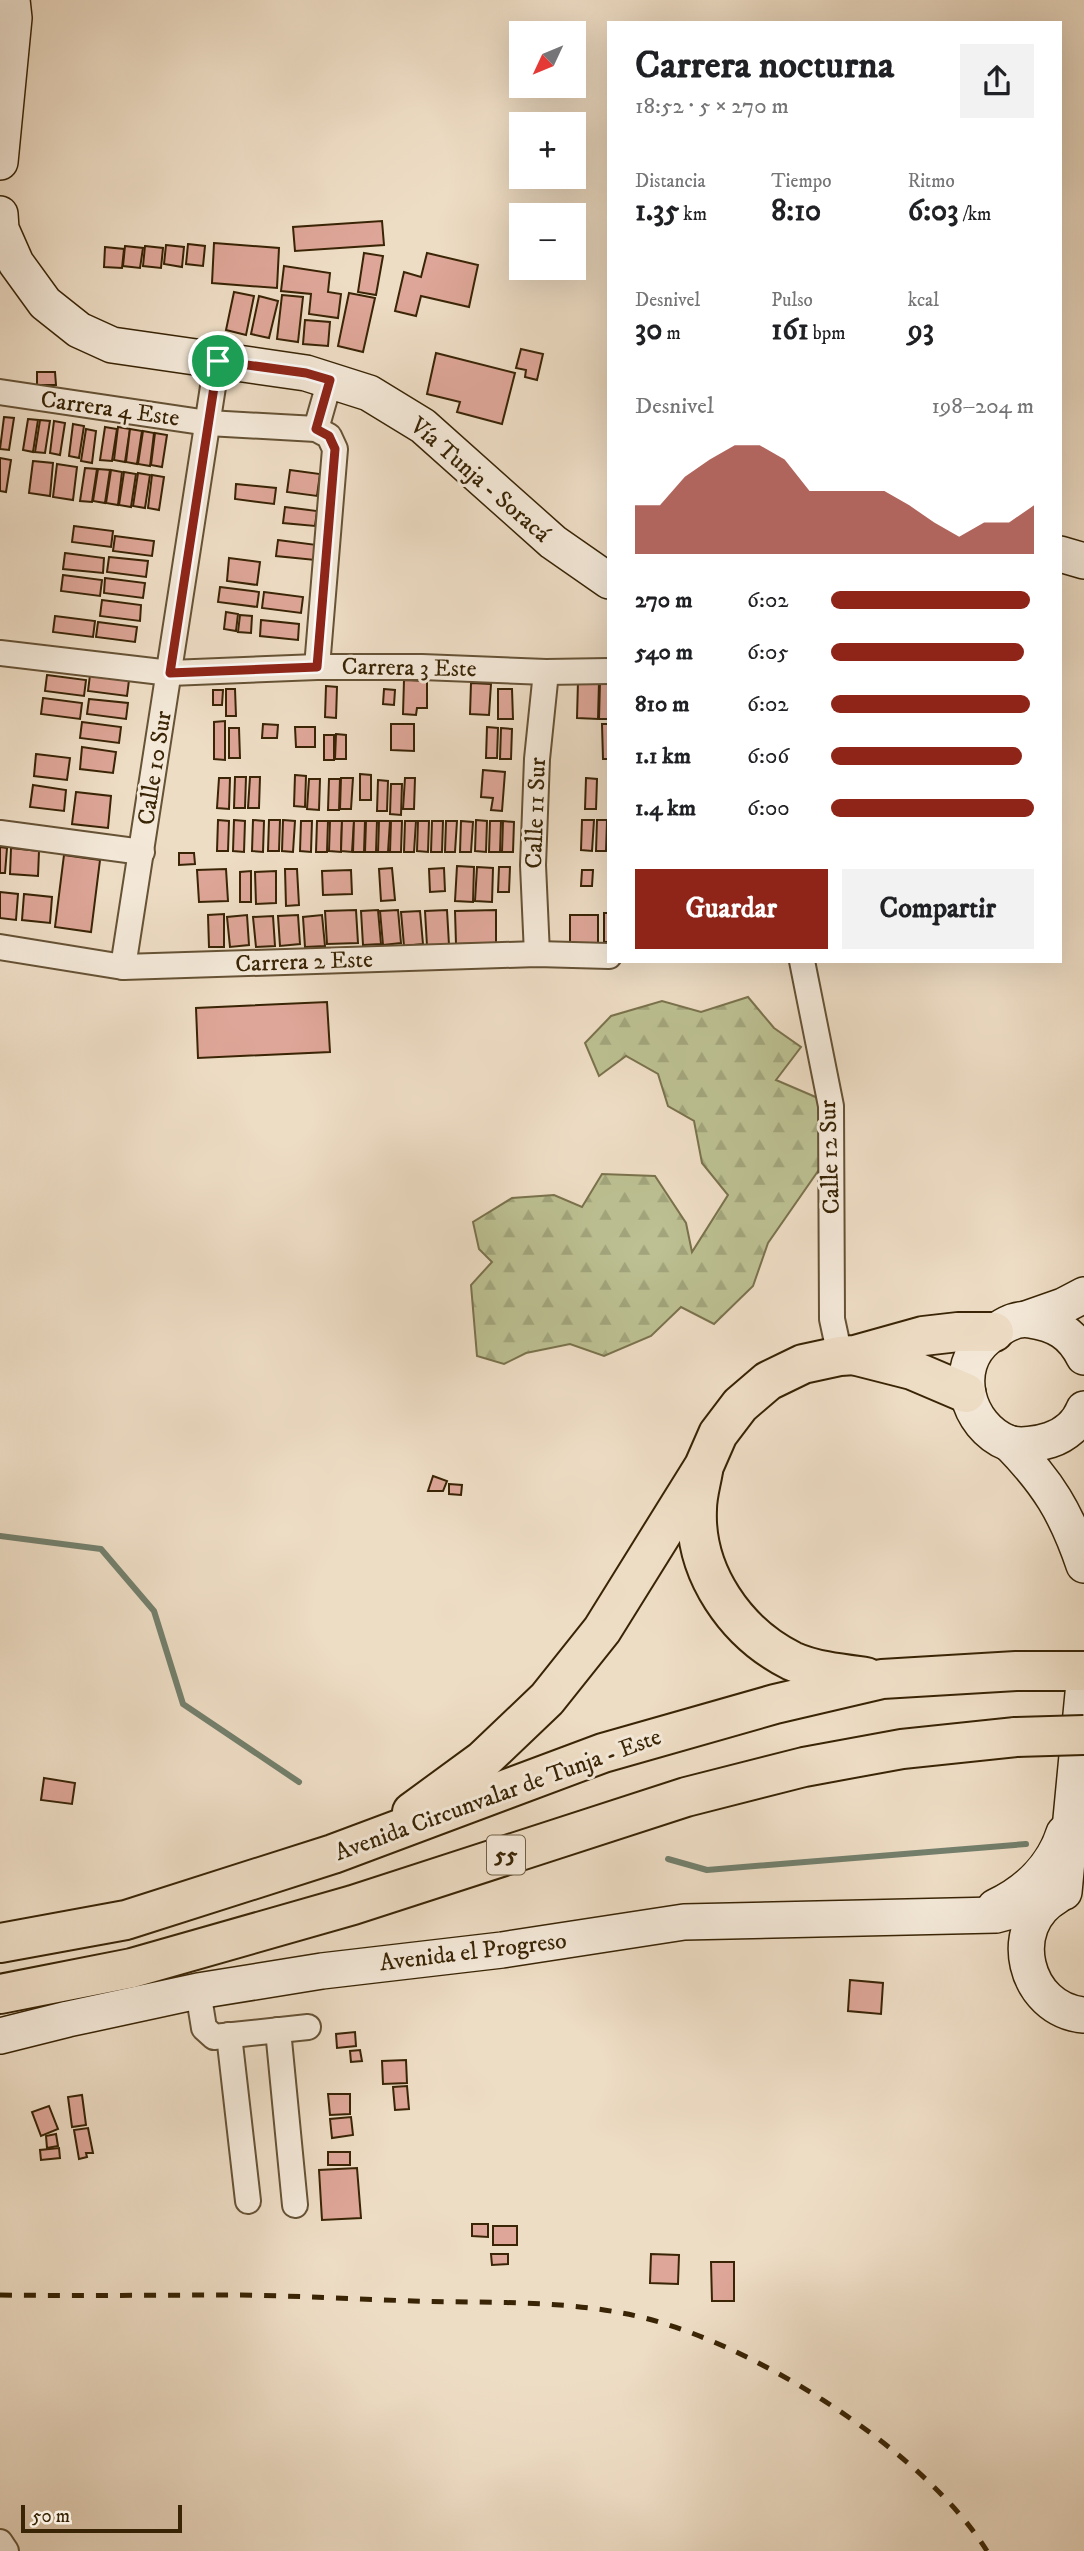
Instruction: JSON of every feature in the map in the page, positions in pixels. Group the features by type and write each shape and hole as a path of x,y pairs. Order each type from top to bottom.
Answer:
{"highway":[{"path":"333,1854 411,1812 472,1768 547,1699 602,1630 647,1553 704,1466 718,1434 740,1405 768,1381 803,1364 847,1356 923,1336 1010,1326"},
{"path":"847,1356 912,1370 966,1393"},
{"path":"704,1466 697,1510 702,1555 721,1599 753,1635 794,1661 840,1674 882,1679"},
{"name":"Avenida Circunvalar de Tunja - Este","path":"0,1943 127,1920 333,1854 603,1753 775,1704 882,1679 1016,1671 1084,1671"},
{"name":"55","path":"0,1994 132,1968 353,1905 699,1793 804,1767 902,1749 1016,1738 1081,1741"}],"main road":[{"path":"0,162 15,19 12,0"},
{"name":"Vía Tunja - Soracá","path":"0,214 1,229 16,263 46,303 79,330 112,345 306,373 369,393 424,426 553,542 607,580"},
{"path":"1062,555 1084,561"},
{"path":"1084,1295 1063,1307 1010,1326 977,1346 967,1368 966,1393 982,1423 1009,1443 1035,1469 1056,1499 1073,1531 1084,1565"},
{"path":"1010,1326 1054,1325 1077,1343 1084,1357"},
{"path":"1009,1443 1036,1444 1061,1436 1080,1418 1084,1409"},
{"path":"1028,1971 1025,1945 1032,1921 1066,1894 1077,1806 1084,1683"},
{"path":"960,1915 997,1907 1023,1891 1044,1871 1060,1845 1077,1806"},
{"name":"Avenida el Progreso","path":"0,2036 68,2018 198,1991 322,1971 502,1950 684,1922 996,1915 1066,1894"},
{"name":"Avenida el Progreso","path":"960,1915 995,1935 1014,1951 1040,1992 1058,2007 1084,2015"}],"street":[{"name":"Calle 10 Sur","path":"123,967 218,361"},
{"path":"317,667 335,449 329,436 316,429 330,380"},
{"name":"Carrera 4 Este","path":"0,392 208,423 316,429"},
{"name":"Carrera 3 Este","path":"0,653 170,673 317,667 607,671"},
{"name":"Calle 11 Sur","path":"537,954 533,864 537,759 546,672"},
{"path":"0,833 142,852"},
{"name":"Carrera 2 Este","path":"0,947 123,967 537,954 607,956"},
{"name":"Calle 12 Sur","path":"802,963 831,1107 832,1319 847,1356"},
{"path":"198,1991 204,2028 214,2037 308,2027"},
{"path":"278,2030 295,2205"},
{"path":"229,2035 248,2201"},
{"path":"0,2542 6,2551"}],"green space":[{"path":"748,997 774,1028 801,1047 776,1080 818,1098 825,1161 768,1243 753,1286 714,1324 681,1307 651,1336 604,1356 570,1344 526,1353 504,1364 477,1356 471,1285 492,1262 479,1249 473,1222 512,1198 554,1195 582,1207 602,1174 655,1176 686,1223 692,1252 728,1195 702,1163 694,1121 668,1106 658,1074 626,1056 599,1076 585,1043 611,1016 662,1001 701,1012"}],"building":[{"path":"382,221 384,245 295,251 293,227"},
{"path":"214,243 279,248 277,288 212,283"},
{"path":"188,244 205,246 203,266 186,264"},
{"path":"166,245 184,247 182,267 164,264"},
{"path":"125,246 143,248 140,268 123,266"},
{"path":"145,246 163,248 161,268 143,266"},
{"path":"105,247 124,249 122,268 104,267"},
{"path":"364,253 383,256 376,295 358,292"},
{"path":"427,253 478,265 469,307 421,296 416,316 395,311 404,272 421,277"},
{"path":"284,266 330,273 328,292 341,294 338,318 309,314 311,294 281,291"},
{"path":"234,292 254,296 246,335 226,330"},
{"path":"349,293 375,298 363,352 338,346"},
{"path":"282,295 303,297 298,342 277,339"},
{"path":"259,296 278,301 269,338 251,334"},
{"path":"305,320 330,322 328,346 303,344"},
{"path":"521,349 543,354 537,380 525,377 526,370 516,368"},
{"path":"436,353 515,373 502,424 457,412 460,402 427,394"},
{"path":"37,372 55,372 56,385 37,385"},
{"path":"4,417 14,418 9,450 0,449"},
{"path":"28,419 38,420 33,452 23,450"},
{"path":"40,420 50,421 45,453 35,452"},
{"path":"54,421 65,423 60,455 50,453"},
{"path":"73,424 84,426 79,458 69,456"},
{"path":"105,427 117,429 112,461 100,460"},
{"path":"118,427 130,429 125,462 114,460"},
{"path":"86,429 96,431 92,463 81,461"},
{"path":"130,429 142,431 137,464 126,462"},
{"path":"143,431 154,433 150,466 138,464"},
{"path":"155,433 167,435 162,467 151,465"},
{"path":"0,458 11,460 6,492 0,491"},
{"path":"33,461 53,463 50,496 29,493"},
{"path":"57,464 77,467 73,500 53,497"},
{"path":"85,468 97,469 92,502 80,501"},
{"path":"98,469 110,470 105,503 93,501"},
{"path":"111,470 122,472 118,505 106,503"},
{"path":"290,470 320,474 317,496 287,492"},
{"path":"124,472 136,474 131,507 119,505"},
{"path":"138,473 150,475 145,508 133,506"},
{"path":"152,475 164,477 159,510 148,508"},
{"path":"236,484 276,488 274,504 235,499"},
{"path":"285,507 317,511 315,526 283,523"},
{"path":"74,526 113,531 111,547 72,542"},
{"path":"115,536 154,541 152,556 113,551"},
{"path":"278,540 317,545 315,560 276,556"},
{"path":"65,553 104,558 103,573 63,569"},
{"path":"109,557 148,561 146,577 107,572"},
{"path":"229,558 260,562 257,585 227,581"},
{"path":"63,575 102,580 100,596 61,591"},
{"path":"105,578 145,583 143,598 104,593"},
{"path":"220,587 259,592 257,607 218,602"},
{"path":"264,592 303,597 301,613 262,608"},
{"path":"102,600 141,605 140,621 100,616"},
{"path":"226,612 238,614 236,631 224,629"},
{"path":"240,615 252,616 251,633 238,632"},
{"path":"55,616 95,621 93,637 53,632"},
{"path":"261,620 299,624 298,640 260,636"},
{"path":"98,622 137,627 135,642 96,637"},
{"path":"47,675 86,680 84,696 45,691"},
{"path":"90,675 129,680 127,696 88,691"},
{"path":"404,680 427,681 427,708 417,708 416,715 403,714"},
{"path":"578,681 599,682 598,719 577,718"},
{"path":"600,682 607,682 607,719 599,719"},
{"path":"471,683 491,684 489,715 470,714"},
{"path":"326,686 337,687 336,718 325,717"},
{"path":"226,689 235,689 236,716 226,716"},
{"path":"384,689 395,690 394,705 383,704"},
{"path":"498,689 512,689 513,719 498,719"},
{"path":"213,690 223,690 222,705 213,705"},
{"path":"43,698 82,703 80,719 41,714"},
{"path":"89,699 128,703 126,719 87,714"},
{"path":"225,721 225,760 214,759 214,722"},
{"path":"82,722 121,727 119,743 80,738"},
{"path":"263,724 278,725 277,738 262,738"},
{"path":"391,724 414,724 414,751 391,750"},
{"path":"602,724 607,724 607,759 603,759"},
{"path":"295,727 315,727 315,747 296,747"},
{"path":"487,727 498,728 497,758 486,758"},
{"path":"229,728 239,728 240,758 229,758"},
{"path":"501,728 512,729 511,759 500,759"},
{"path":"336,734 346,735 346,759 335,759"},
{"path":"324,735 334,735 334,760 324,760"},
{"path":"82,747 116,752 113,773 80,769"},
{"path":"36,754 70,758 67,780 34,776"},
{"path":"483,770 505,772 502,811 491,810 493,798 481,797"},
{"path":"360,774 371,775 371,800 360,800"},
{"path":"295,775 306,776 305,807 294,806"},
{"path":"235,777 246,777 245,808 234,808"},
{"path":"250,777 260,777 259,808 248,808"},
{"path":"219,778 230,778 229,809 217,808"},
{"path":"341,778 353,778 351,809 340,809"},
{"path":"405,778 415,778 414,809 403,809"},
{"path":"586,778 597,779 596,809 585,809"},
{"path":"309,779 320,779 319,810 307,809"},
{"path":"329,779 340,779 339,810 328,810"},
{"path":"378,780 388,781 387,811 377,811"},
{"path":"391,784 402,784 401,815 390,814"},
{"path":"33,785 66,790 64,811 30,807"},
{"path":"76,792 111,796 108,828 72,824"},
{"path":"218,820 229,821 228,851 217,851"},
{"path":"234,820 245,821 244,852 233,851"},
{"path":"253,820 264,821 263,852 252,851"},
{"path":"269,820 280,820 279,851 268,851"},
{"path":"283,820 295,821 293,852 282,851"},
{"path":"476,820 487,821 486,852 475,851"},
{"path":"582,820 594,820 592,851 581,850"},
{"path":"597,820 607,820 606,851 596,851"},
{"path":"301,821 312,821 311,852 300,851"},
{"path":"317,821 328,821 327,852 316,852"},
{"path":"330,821 342,821 341,852 329,851"},
{"path":"342,821 354,821 352,852 341,851"},
{"path":"354,821 365,821 364,852 353,852"},
{"path":"366,821 377,821 376,852 365,852"},
{"path":"379,821 390,821 388,852 378,852"},
{"path":"391,821 402,821 401,852 390,852"},
{"path":"405,821 416,821 414,852 404,852"},
{"path":"418,821 429,821 428,852 417,851"},
{"path":"432,821 443,821 442,852 431,852"},
{"path":"446,821 457,821 455,852 445,852"},
{"path":"461,821 473,822 471,852 460,852"},
{"path":"490,821 501,821 500,852 489,852"},
{"path":"503,821 514,822 513,852 502,852"},
{"path":"0,847 7,848 5,873 0,873"},
{"path":"11,848 39,851 38,876 10,874"},
{"path":"179,853 194,853 195,864 179,865"},
{"path":"64,855 100,860 91,932 55,927"},
{"path":"457,866 474,867 473,902 455,901"},
{"path":"477,867 493,868 492,902 475,901"},
{"path":"499,867 510,867 509,892 498,892"},
{"path":"392,868 395,900 381,901 379,869"},
{"path":"444,868 445,891 430,892 429,869"},
{"path":"226,869 228,901 199,902 197,870"},
{"path":"285,869 297,869 299,905 286,906"},
{"path":"351,870 352,894 323,895 322,871"},
{"path":"582,870 593,870 592,886 581,886"},
{"path":"251,871 251,902 240,902 240,872"},
{"path":"276,871 276,903 256,904 255,872"},
{"path":"0,892 18,894 16,920 0,918"},
{"path":"24,894 52,897 50,923 22,920"},
{"path":"356,910 358,943 327,944 325,911"},
{"path":"378,910 381,944 363,945 361,911"},
{"path":"398,910 401,943 383,945 380,911"},
{"path":"447,910 449,945 427,946 425,911"},
{"path":"496,910 496,943 456,944 455,911"},
{"path":"420,911 423,944 404,946 401,912"},
{"path":"604,913 607,913 607,942 604,942"},
{"path":"224,914 224,947 209,947 208,915"},
{"path":"247,915 249,945 230,947 227,917"},
{"path":"298,915 300,944 280,946 278,916"},
{"path":"322,915 325,946 305,947 303,917"},
{"path":"570,915 598,915 598,944 570,944"},
{"path":"273,916 275,946 256,947 253,917"},
{"path":"327,1002 330,1052 198,1058 196,1008"},
{"path":"433,1476 447,1481 443,1491 428,1491"},
{"path":"449,1484 462,1485 461,1495 449,1494"},
{"path":"44,1778 75,1783 72,1804 41,1800"},
{"path":"850,1980 883,1983 881,2014 848,2011"},
{"path":"355,2032 356,2046 337,2048 336,2034"},
{"path":"360,2050 362,2061 351,2062 350,2051"},
{"path":"406,2060 407,2083 383,2084 382,2061"},
{"path":"407,2086 409,2109 395,2110 393,2087"},
{"path":"328,2094 350,2094 350,2114 330,2115"},
{"path":"82,2095 86,2125 72,2127 68,2097"},
{"path":"49,2106 58,2129 41,2136 32,2112"},
{"path":"351,2117 353,2135 332,2138 330,2119"},
{"path":"88,2128 93,2153 86,2153 87,2157 79,2159 74,2130"},
{"path":"56,2134 58,2146 47,2148 46,2136"},
{"path":"59,2148 60,2158 41,2160 40,2150"},
{"path":"328,2152 350,2152 350,2165 328,2165"},
{"path":"357,2168 361,2218 322,2220 319,2170"},
{"path":"472,2224 488,2224 488,2237 472,2236"},
{"path":"493,2226 517,2226 517,2245 493,2245"},
{"path":"491,2254 508,2254 508,2264 492,2265"},
{"path":"651,2254 679,2255 678,2284 650,2283"},
{"path":"711,2262 734,2262 734,2301 712,2301"}],"waterway":[{"path":"0,1536 101,1549 154,1611 183,1704 299,1782"},
{"path":"668,1859 707,1870 1026,1844"}],"railway":[{"path":"0,2295 241,2295 544,2304 622,2313 669,2325 772,2370 825,2401 920,2473 958,2512 987,2551"}],"route":[{"path":"218,361 306,373 330,380 316,429 329,436 335,449 317,667 170,673 218,361"}]}
